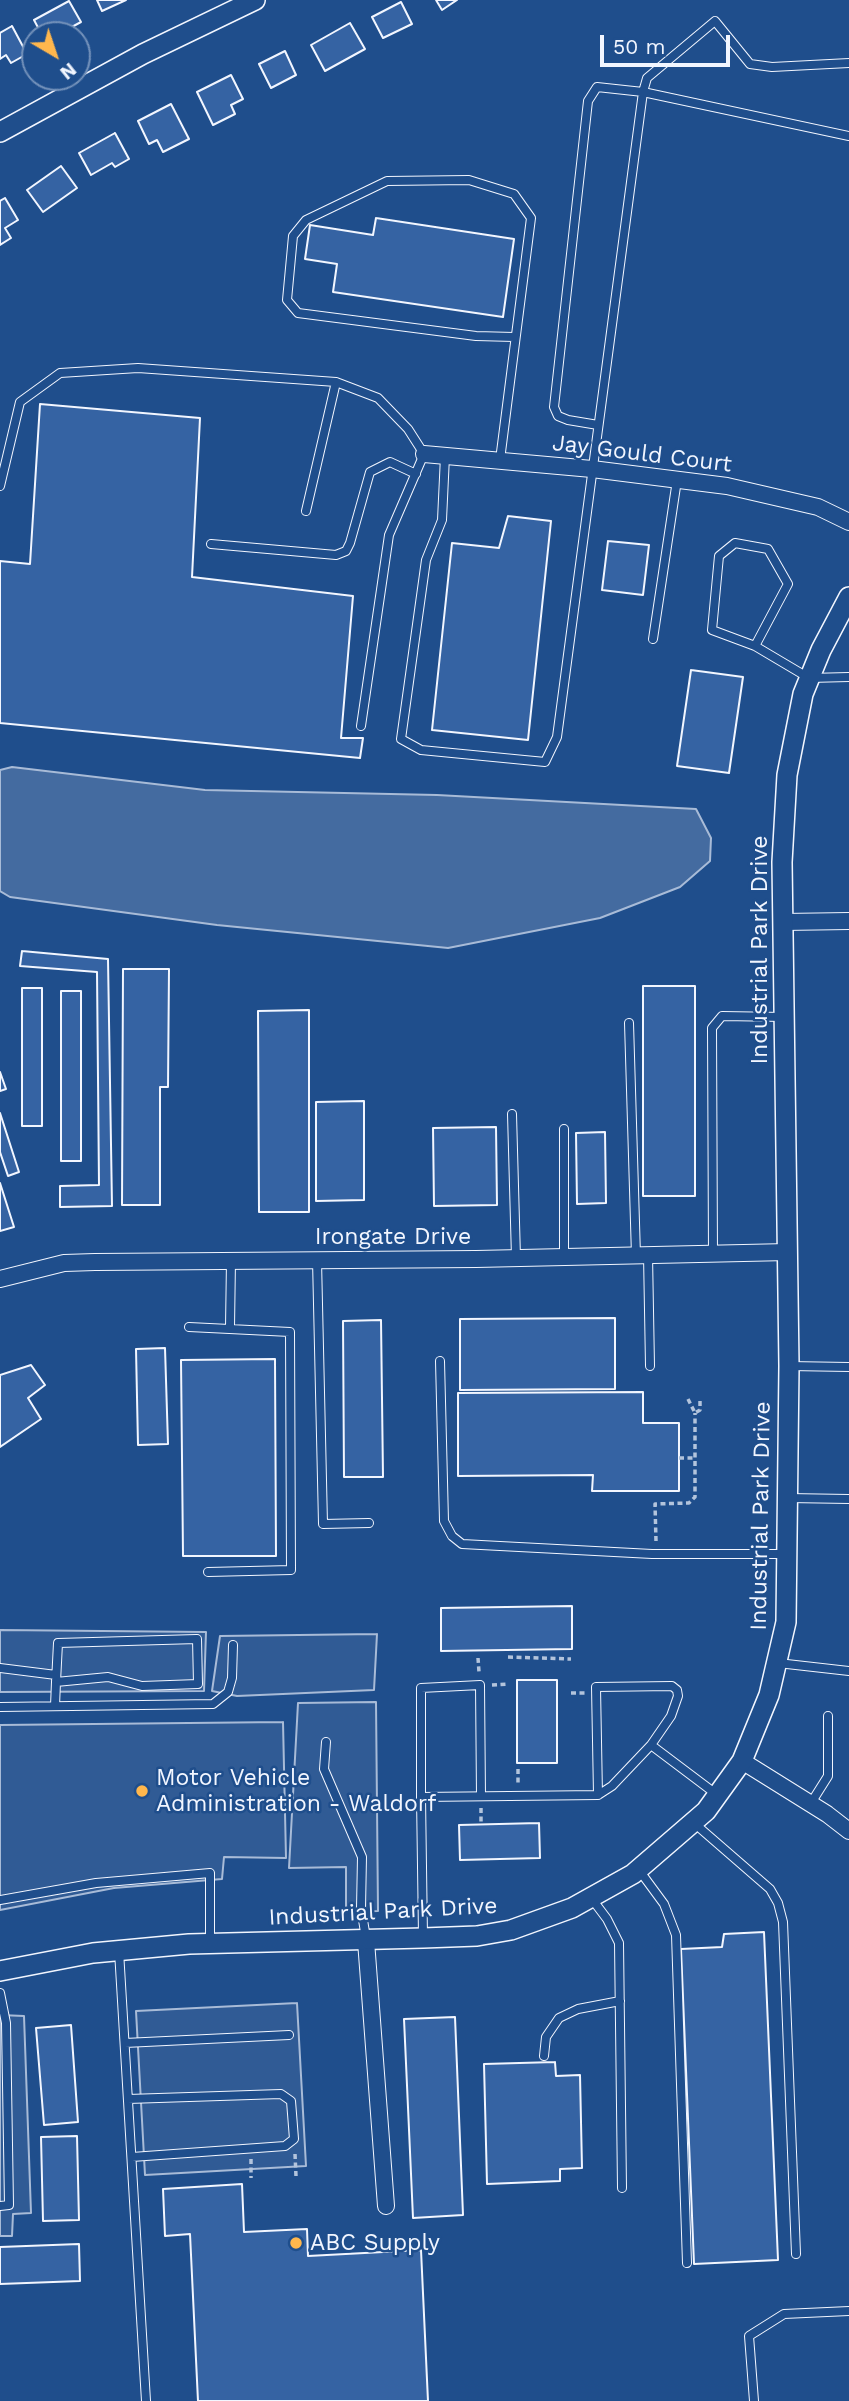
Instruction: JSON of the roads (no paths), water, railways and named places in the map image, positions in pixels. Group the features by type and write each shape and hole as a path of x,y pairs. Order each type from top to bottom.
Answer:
{"street":[{"path":"0,132 143,54 255,0"},
{"name":"Jay Gould Court","path":"424,454 592,469 677,480 785,498 825,509 849,522"},
{"name":"Industrial Park Drive","path":"0,1972 119,1951 210,1944 423,1938 511,1930 592,1899 639,1870 694,1823 718,1796 742,1761 769,1695 786,1622 789,1366 783,922 786,775 793,734 809,678 849,597"},
{"path":"783,922 849,921"},
{"name":"Irongate Drive","path":"0,1279 64,1263 788,1252"},
{"path":"742,1761 811,1803 849,1831"},
{"path":"366,1941 386,2206"}],"lane":[{"path":"445,456 442,520 426,560 401,739 421,750 545,762 556,737 647,78 715,21 750,64 849,64"},
{"path":"598,425 568,421 558,416 554,407 588,101 597,86 643,92 849,135"},
{"path":"500,460 531,218 514,194 470,180 387,181 306,220 293,236 287,300 298,313 476,336 514,337"},
{"path":"0,486 20,402 60,373 138,368 336,382 378,398 408,429 424,454 389,535 361,726"},
{"path":"306,511 336,382"},
{"path":"211,544 336,555 346,551 350,543 370,472 390,461 416,474"},
{"path":"653,639 677,480"},
{"path":"755,646 788,584 768,549 735,543 719,556 712,631 755,646 809,678 849,677"},
{"path":"713,1254 712,1028 722,1016 784,1017"},
{"path":"629,1023 650,1366"},
{"path":"512,1114 516,1258"},
{"path":"564,1129 564,1257"},
{"path":"230,1260 230,1327"},
{"path":"317,1260 323,1524 369,1523"},
{"path":"189,1327 290,1332 291,1570 208,1572"},
{"path":"440,1361 444,1521 452,1536 462,1544 652,1554 788,1554"},
{"path":"789,1366 849,1367"},
{"path":"788,1498 849,1499"},
{"path":"0,1668 56,1678 108,1677 142,1686 174,1687 198,1684 197,1639 58,1643 56,1678 55,1706"},
{"path":"0,1707 213,1704 228,1692 232,1678 233,1645"},
{"path":"778,1662 849,1671"},
{"path":"423,1938 421,1688 480,1685 481,1796"},
{"path":"421,1797 598,1795 612,1786 651,1745 671,1716 678,1696 677,1690 672,1686 596,1687 598,1795"},
{"path":"811,1803 828,1776 828,1716"},
{"path":"326,1742 324,1769 362,1857 361,1908 366,1941"},
{"path":"651,1745 718,1796"},
{"path":"694,1823 770,1889 778,1903 783,1922 796,2254"},
{"path":"639,1870 664,1904 676,1935 687,2263"},
{"path":"0,1900 96,1883 209,1873 210,1944"},
{"path":"592,1899 607,1919 619,1943 622,2189"},
{"path":"119,1951 146,2401"},
{"path":"0,1993 6,2023 9,2205 0,2206"},
{"path":"544,2056 546,2037 559,2018 578,2009 620,2001"},
{"path":"125,2043 289,2035"},
{"path":"128,2099 281,2094 291,2101 294,2139 285,2146 132,2157"},
{"path":"754,2401 749,2336 783,2314 849,2311"}],"place":[{"name":"Motor Vehicle Administration - Waldorf","path":"142,1791"},
{"name":"ABC Supply","path":"296,2243"}]}
